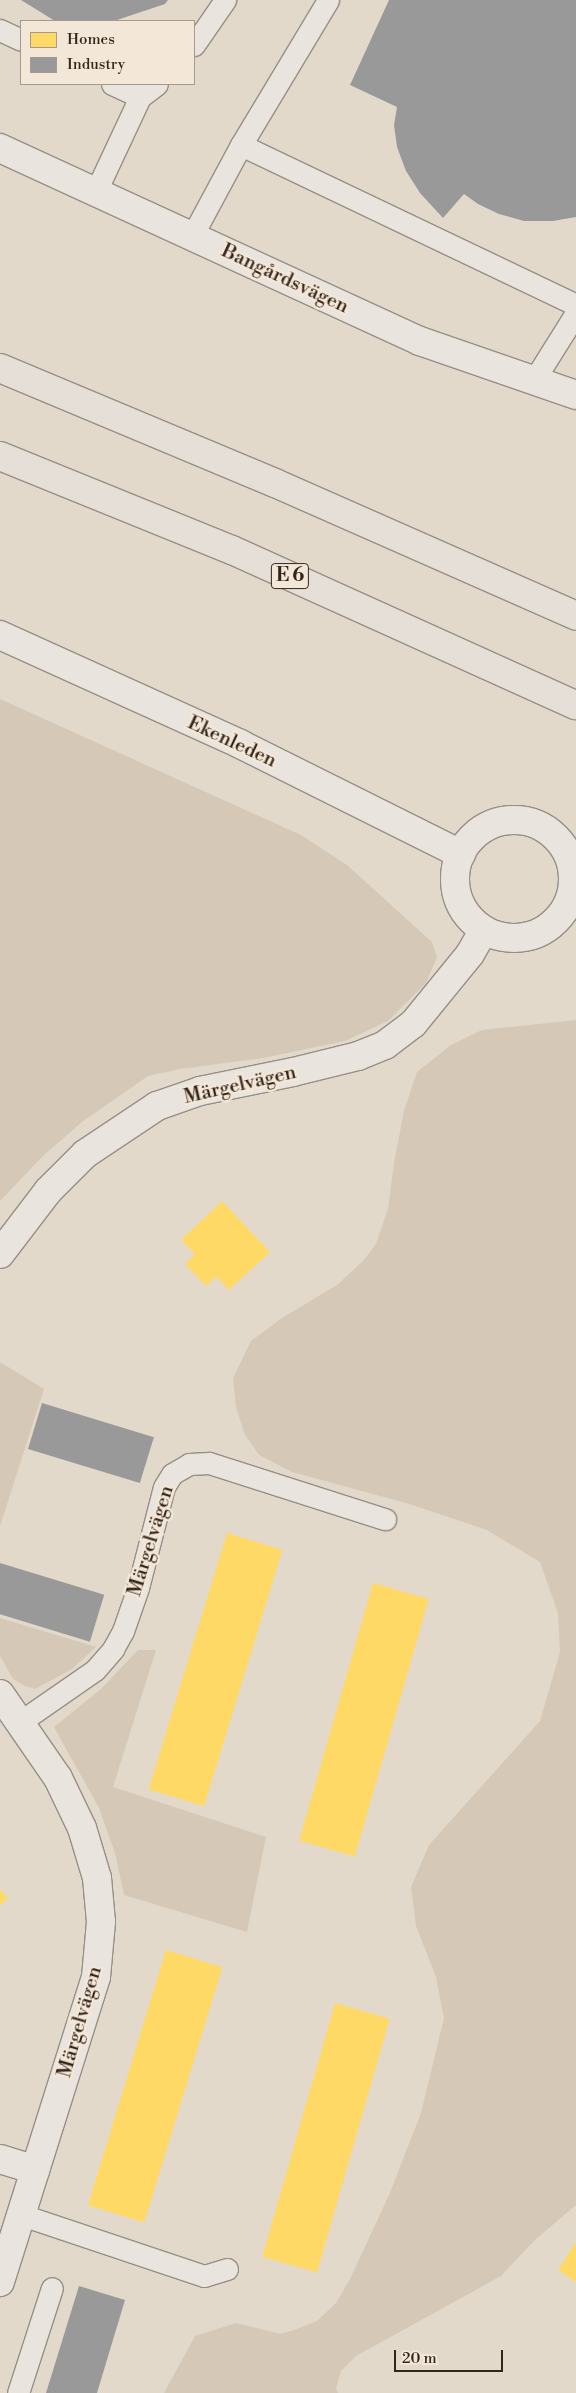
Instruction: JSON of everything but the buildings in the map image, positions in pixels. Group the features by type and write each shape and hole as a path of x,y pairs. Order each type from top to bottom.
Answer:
{"highway":[{"path":"0,368 275,483 576,616"},
{"name":"E 6","path":"0,456 232,550 576,705"}],"street":[{"name":"Bangårdsvägen","path":"0,148 96,190 420,341 576,395"},
{"name":"Ekenleden","path":"0,635 240,744 461,854"},
{"path":"504,821 523,821 541,826 556,838 567,853 573,871 571,909 539,933 520,938 502,937 484,930 470,920 461,905 456,879 461,854 472,838 487,827 504,821"},
{"name":"Märgelvägen","path":"0,1254 48,1191 85,1154 157,1106 200,1092 358,1056 385,1045 413,1024 470,954 484,930"},
{"name":"Märgelvägen","path":"0,1694 58,1778 82,1828 96,1878 101,1922 96,1976 0,2282"},
{"path":"0,2159 35,2170"}],"lane":[{"path":"195,44 225,0"},
{"path":"192,236 241,145 328,0"},
{"path":"0,30 20,40"},
{"path":"114,85 140,97"},
{"path":"96,190 140,97 156,85"},
{"path":"241,145 576,305"},
{"path":"534,380 576,313"},
{"name":"Märgelvägen","path":"20,1722 96,1670 113,1649 123,1631 138,1588 164,1487 172,1474 189,1464 209,1463 385,1519"},
{"path":"22,2215 204,2276 227,2269"},
{"path":"18,2393 52,2288"}],"shaded area":[{"path":"0,699 301,835 347,865 432,942 437,957 426,983 388,1021 345,1041 263,1058 180,1069 148,1076 82,1122 44,1155 0,1201"},
{"path":"576,1020 576,2205 535,2240 501,2276 356,2356 341,2371 336,2388 338,2393 164,2393 195,2336 236,2323 281,2334 297,2329 317,2321 336,2303 350,2279 389,2195 421,2113 444,2018 436,1977 416,1926 411,1887 429,1845 540,1721 560,1652 558,1613 540,1562 487,1530 406,1503 292,1472 259,1455 245,1435 236,1407 233,1378 251,1341 282,1318 337,1285 363,1261 376,1244 388,1209 404,1111 417,1072 451,1045 482,1030"},
{"path":"0,1362 44,1389 0,1526"},
{"path":"0,1618 96,1647 72,1669 35,1689 25,1686 13,1679 0,1656"},
{"path":"138,1650 156,1650 113,1787 266,1837 247,1932 124,1895 115,1853 99,1808 54,1727 101,1689"}]}
